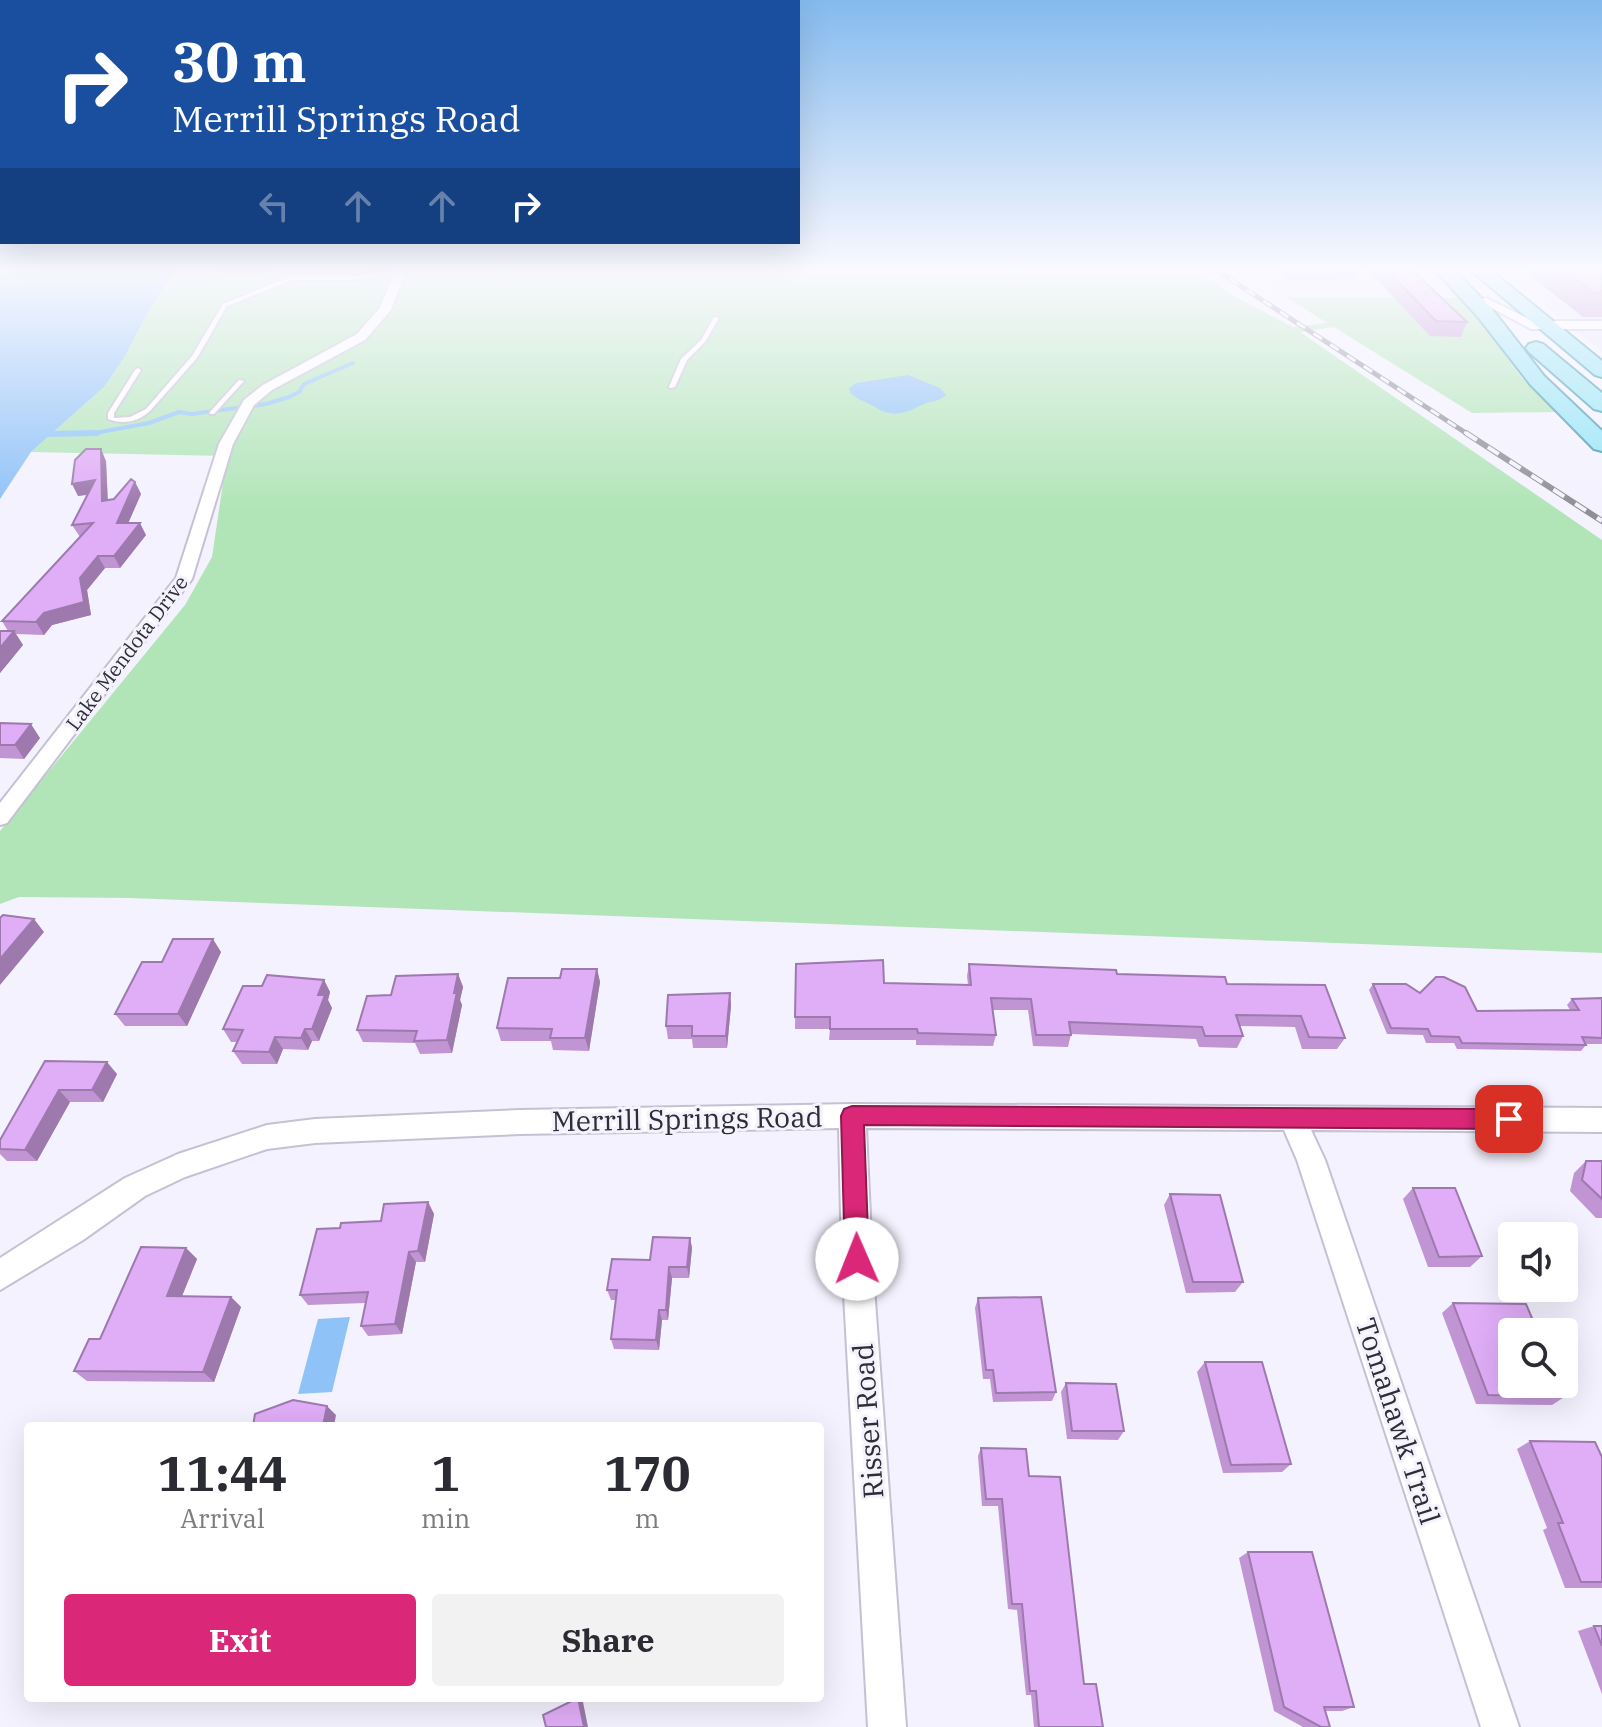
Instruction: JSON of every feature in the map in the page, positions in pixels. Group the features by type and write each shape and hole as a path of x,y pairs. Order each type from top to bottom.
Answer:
{"main road":[{"path":"1512,349 1537,380 1602,444"},
{"path":"1538,349 1602,404"},
{"path":"1574,349 1602,371"}],"street":[{"name":"Lake Mendota Drive","path":"0,818 184,579 198,550 220,457 247,406 272,385 340,349"},
{"path":"1545,349 1550,360"},
{"name":"Merrill Springs Road","path":"0,1275 135,1187 212,1153 267,1137 315,1131 509,1122 852,1116 1602,1120"},
{"name":"Risser Road","path":"852,1116 857,1259 887,1727"},
{"name":"Tomahawk Trail","path":"1292,1117 1311,1160 1500,1727"}],"lane":[{"path":"138,370 111,413 111,419 122,421 140,417 200,349"},
{"path":"672,387 684,359 695,349"},
{"path":"215,410 241,381"}],"green space":[{"path":"129,349 1324,349 1602,540 1602,953 130,898 19,897 0,904 0,831 185,605 212,557 227,456 31,452 104,387"},
{"path":"1369,349 1500,349 1522,378 1556,412 1472,413"}],"water":[{"path":"0,349 129,349 104,387 31,452 0,499"},
{"path":"908,375 940,388 946,395 909,411 892,413 858,399 850,392 849,388 856,383"},
{"path":"350,1317 332,1392 298,1394 318,1319"}],"building":[{"path":"86,449 101,449 102,501 114,499 131,479 135,482 117,523 140,523 114,556 98,556 80,578 84,602 44,613 36,622 2,621 93,523 72,525 95,480 72,484 75,460"},
{"path":"0,631 14,631 0,648"},
{"path":"0,723 31,724 15,745 0,745"},
{"path":"3,915 34,919 0,959 0,918"},
{"path":"173,939 213,939 178,1014 115,1014 142,962 162,962"},
{"path":"883,960 884,983 971,985 969,964 1116,970 1117,974 1225,977 1227,984 1325,985 1345,1038 1309,1037 1301,1016 1236,1015 1243,1036 1205,1036 1202,1027 1069,1022 1071,1035 1036,1035 1031,999 991,998 996,1035 918,1033 917,1029 830,1029 830,1017 795,1017 796,964"},
{"path":"562,969 597,969 585,1038 550,1038 552,1029 497,1028 508,978 560,978"},
{"path":"458,974 447,1040 414,1041 417,1031 357,1030 367,996 391,995 396,976"},
{"path":"267,975 324,980 318,995 325,995 312,1029 305,1029 301,1038 275,1037 269,1052 233,1051 243,1030 223,1029 243,986 262,986"},
{"path":"1436,977 1444,977 1465,987 1477,1011 1579,1010 1572,999 1602,998 1602,1038 1582,1037 1586,1045 1462,1043 1459,1037 1431,1036 1428,1029 1391,1028 1373,984 1406,984 1420,993"},
{"path":"730,993 726,1036 692,1036 692,1026 666,1026 668,995"},
{"path":"45,1061 107,1062 92,1090 59,1090 25,1150 0,1149 0,1140"},
{"path":"1586,1161 1602,1161 1602,1199 1582,1180"},
{"path":"1413,1188 1455,1188 1482,1256 1439,1257"},
{"path":"1170,1194 1220,1195 1243,1282 1193,1282"},
{"path":"428,1202 418,1251 409,1252 395,1324 361,1326 368,1292 300,1295 317,1229 340,1228 341,1223 381,1221 384,1204"},
{"path":"653,1237 690,1238 687,1267 669,1267 666,1310 659,1310 656,1340 611,1339 617,1290 607,1290 612,1259 650,1260"},
{"path":"141,1247 186,1248 167,1296 231,1297 203,1372 74,1371 89,1339 100,1339"},
{"path":"1041,1297 1056,1392 996,1393 993,1370 986,1370 978,1298"},
{"path":"1453,1303 1526,1304 1532,1318 1498,1318 1498,1395 1488,1395"},
{"path":"1205,1362 1262,1362 1291,1464 1231,1465"},
{"path":"1066,1383 1116,1384 1124,1431 1072,1431"},
{"path":"293,1400 327,1406 324,1422 254,1422 255,1414"},
{"path":"1530,1441 1595,1442 1602,1457 1602,1582 1581,1582 1558,1523 1563,1523"},
{"path":"981,1448 1026,1449 1029,1476 1060,1477 1084,1684 1096,1684 1103,1727 1039,1727 1036,1691 1030,1691 1022,1604 1012,1604 1002,1499 986,1499"},
{"path":"1248,1552 1312,1552 1354,1707 1324,1707 1330,1727 1321,1727 1284,1707"},
{"path":"1594,1626 1602,1626 1602,1646"},
{"path":"570,1702 579,1702 584,1727 546,1727 543,1715"}],"waterway":[{"path":"97,433 46,434 95,433 149,423 179,412 192,414 266,404 289,397 299,392 304,384 353,363"}],"railway":[{"path":"1337,349 1469,435"},
{"path":"1466,433 1602,521"}],"route":[{"path":"857,1259 852,1116 1509,1119"}]}
